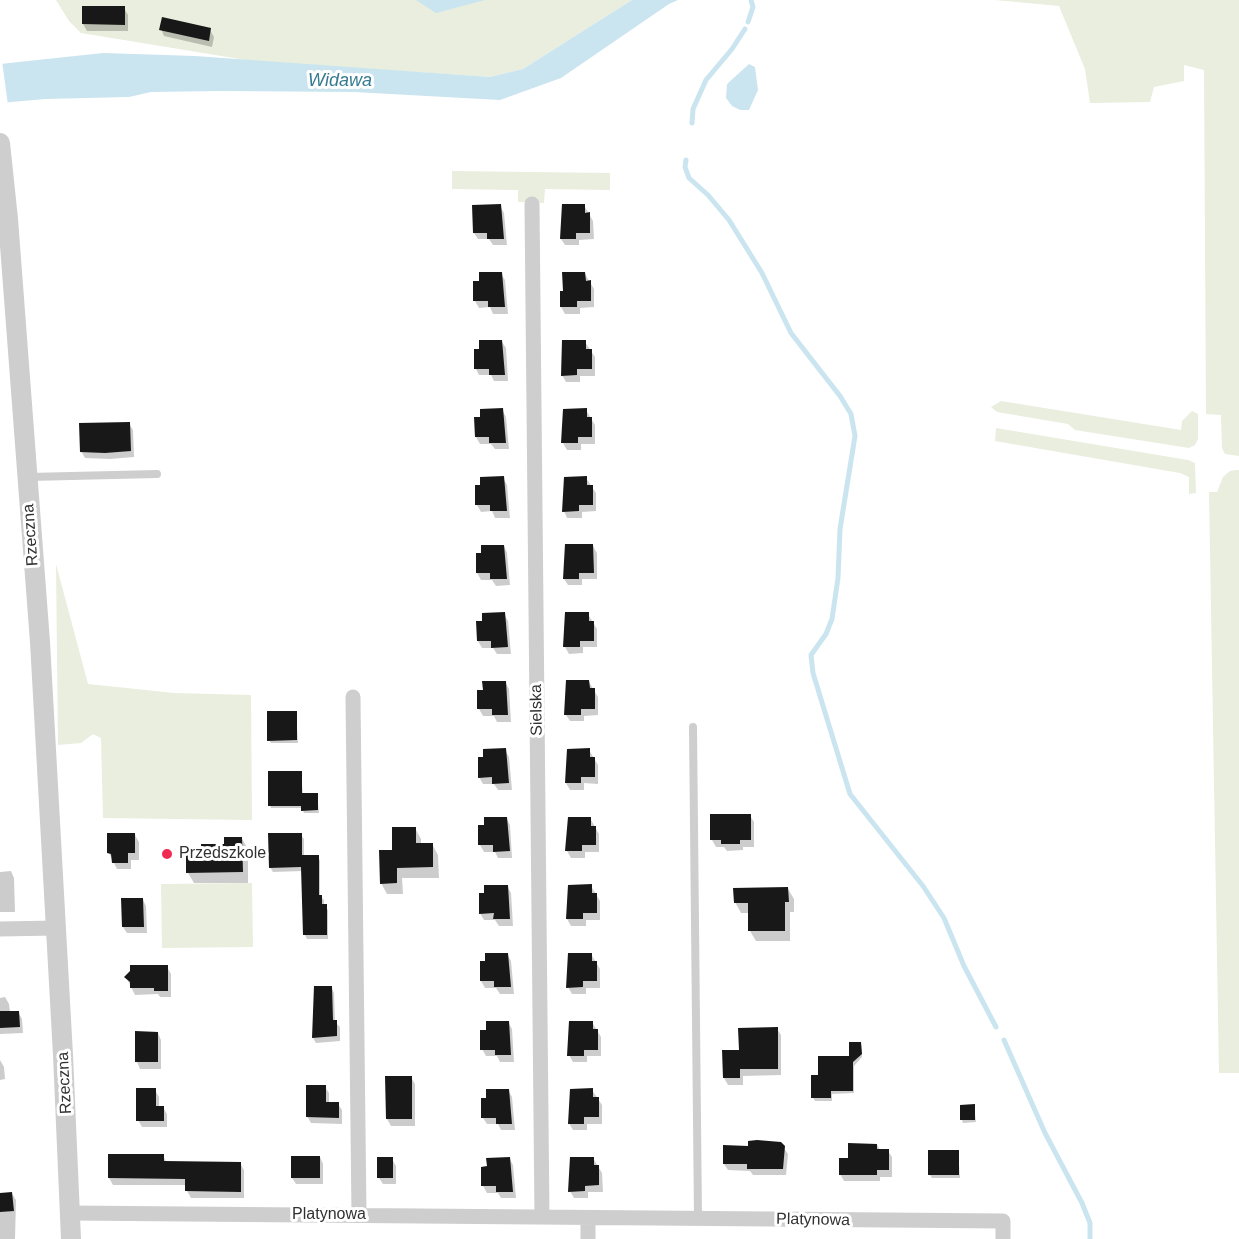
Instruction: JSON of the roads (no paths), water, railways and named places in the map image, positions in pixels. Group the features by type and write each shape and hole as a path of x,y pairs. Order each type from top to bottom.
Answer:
{"street":[{"name":"Rzeczna","path":"0,143 8,219 40,642 71,1239"},
{"name":"Sielska","path":"532,204 542,1217"},
{"path":"353,697 359,1215"},
{"path":"0,930 56,928"},
{"name":"Platynowa","path":"70,1213 1003,1221 1003,1239"},
{"path":"588,1218 588,1239"}],"lane":[{"path":"27,477 157,474"},
{"path":"693,727 698,1218"}],"water":[{"path":"416,0 485,0 436,13"},
{"name":"Widawa","path":"632,0 678,0 561,78 500,100 354,92 221,91 151,92 129,97 45,99 0,103 0,64 103,53 195,56 490,77 523,69"},
{"path":"749,64 755,67 758,90 749,110 740,110 732,106 726,98 727,84"}],"waterway":[{"path":"748,22 753,7 751,0"},
{"path":"692,123 693,109 706,80 732,49 745,29"},
{"path":"686,160 685,167 689,178 708,195 729,220 762,273 791,333 840,396 851,414 855,436 840,529 838,578 832,619 826,634 811,655 813,673 850,794 923,886 944,918 964,966 996,1027"},
{"path":"1004,1040 1045,1133 1082,1203 1090,1223 1090,1239"}],"place":[{"name":"Przedszkole","path":"167,854"}]}
